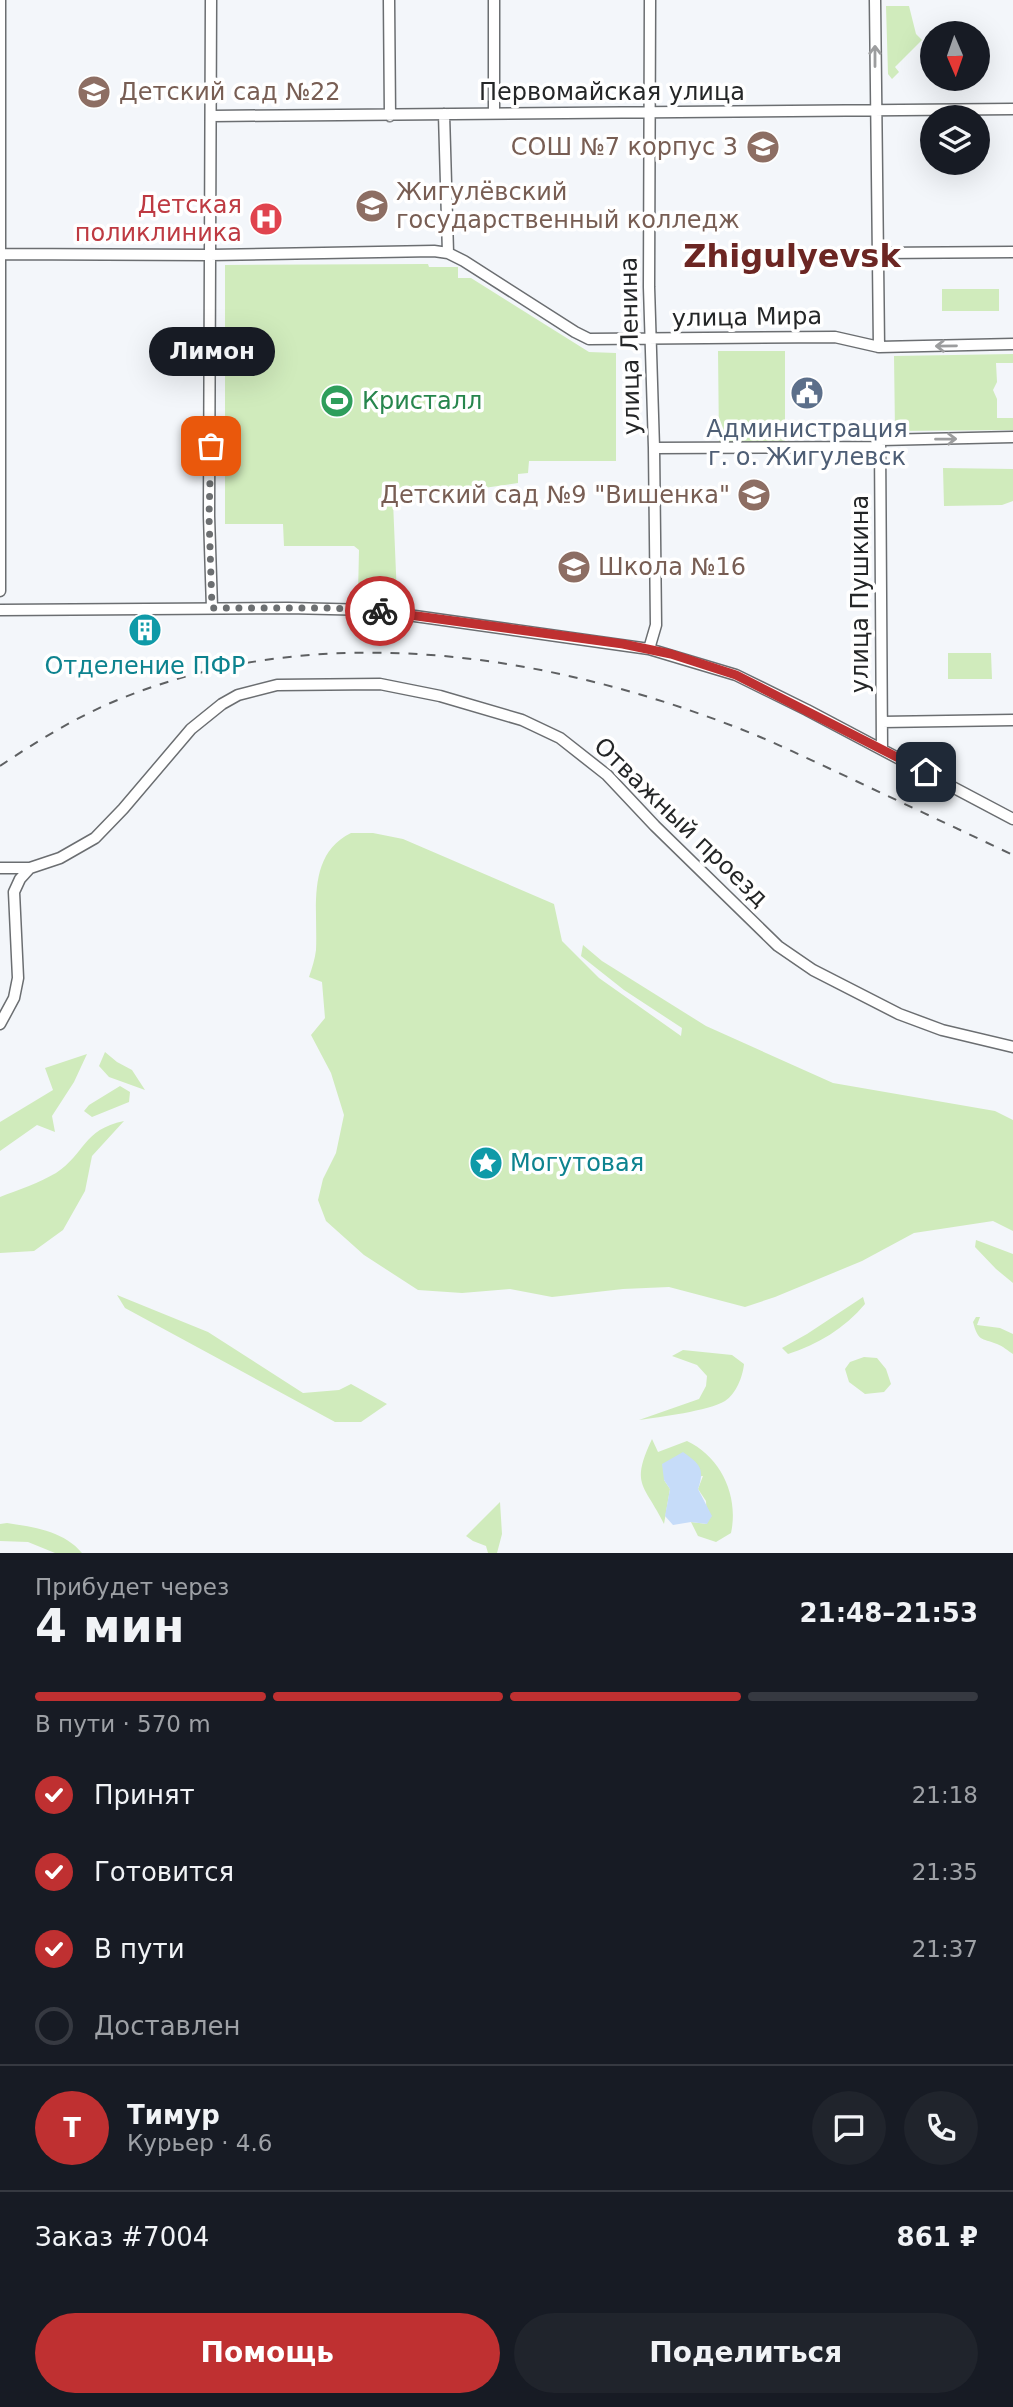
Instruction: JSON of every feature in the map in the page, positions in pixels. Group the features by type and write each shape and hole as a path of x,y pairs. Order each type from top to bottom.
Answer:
{"street":[{"path":"0,0 0,591"},
{"path":"211,0 209,516 212,608"},
{"path":"389,0 390,116"},
{"path":"494,0 494,113"},
{"name":"улица Ленина","path":"649,649 656,625 650,339 650,0"},
{"path":"875,0 879,347"},
{"name":"Первомайская улица","path":"212,116 1013,109"},
{"path":"444,114 447,253"},
{"name":"улица Мира","path":"0,254 210,255 435,251 464,261 589,339 835,337 879,347 1013,344"},
{"path":"878,253 1013,252"},
{"path":"654,448 1013,437"},
{"name":"улица Пушкина","path":"880,443 882,749"},
{"path":"0,610 372,610 649,649 736,675 1013,819"},
{"name":"Отважный проезд","path":"0,868 30,868 60,858 95,838 191,729 238,695 257,689 299,684 380,684 410,689 522,720 560,738 607,775 655,826 778,946 813,970 899,1014 942,1030 1013,1047"},
{"path":"882,722 1013,720"},
{"path":"0,1024 14,998 18,978 14,892 20,879 30,868"}],"green space":[{"path":"886,6 909,6 920,42 895,67 899,72 892,79 888,74"},
{"name":"Кристалл","path":"428,264 429,267 458,267 458,278 471,278 589,352 616,353 616,461 529,461 528,473 518,474 518,483 393,501 397,597 358,594 359,550 354,546 284,546 283,524 225,524 225,265"},
{"path":"942,289 999,289 999,311 942,311"},
{"path":"718,351 785,351 785,442 719,443"},
{"path":"1013,354 1013,363 996,363 997,382 993,390 997,399 997,418 1013,418 1013,430 895,431 894,356"},
{"path":"943,468 1013,469 1013,501 1002,505 944,506"},
{"path":"948,653 991,653 992,679 948,679"},
{"path":"351,833 373,833 403,839 554,904 562,941 599,978 681,1036 682,1028 624,990 581,956 583,945 602,961 706,1026 833,1083 995,1111 1013,1120 1013,1231 993,1221 914,1233 862,1261 745,1307 669,1287 552,1297 510,1289 462,1293 418,1290 364,1255 326,1221 318,1200 323,1179 336,1153 344,1115 331,1073 311,1035 325,1018 322,982 309,977 316,950 317,884 327,855"},
{"path":"105,1052 132,1070 145,1090 109,1077 99,1066"},
{"path":"87,1054 74,1082 52,1116 55,1132 37,1125 0,1151 0,1122 53,1090 45,1068"},
{"path":"120,1086 130,1092 129,1102 92,1117 84,1111 89,1105"},
{"path":"124,1121 92,1156 85,1191 63,1230 34,1251 0,1253 0,1197 56,1173 92,1136 110,1125"},
{"path":"976,1240 1013,1254 1013,1283 975,1247"},
{"path":"117,1295 208,1332 303,1393 339,1390 351,1384 387,1404 361,1422 335,1422 125,1308"},
{"path":"863,1297 865,1304 849,1321 830,1335 788,1354 782,1348 807,1334"},
{"path":"976,1317 980,1317 977,1325 1000,1328 1013,1334 1013,1354 979,1336 973,1322"},
{"path":"683,1350 732,1355 744,1364 736,1389 718,1405 639,1420 699,1399 706,1386 707,1376 697,1365 672,1356"},
{"path":"864,1357 877,1358 886,1369 891,1384 884,1392 865,1394 849,1382 845,1369 850,1362"},
{"path":"652,1439 658,1452 687,1441 699,1448 718,1467 730,1492 733,1519 731,1533 716,1542 698,1536 691,1522 707,1524 706,1501 698,1489 703,1476 664,1480 670,1489 664,1524 642,1484 642,1466"},
{"path":"500,1502 502,1534 497,1553 488,1553 486,1546 466,1536"},
{"path":"0,1524 37,1528 57,1535 82,1553 55,1553 28,1542 0,1541"}],"water":[{"path":"683,1452 694,1460 701,1472 698,1489 712,1516 707,1524 691,1522 673,1525 665,1516 670,1489 664,1480 662,1464"}],"railway":[{"path":"0,766 52,733 108,704 185,677 263,660 343,653 424,654 505,664 584,680 662,701 776,744 1013,855"}],"way so far":[{"path":"211,446 209,516 212,608 330,608 380,611"}],"place":[{"name":"Детский сад №22","path":"94,92"},
{"name":"СОШ №7 корпус 3","path":"763,147"},
{"name":"Жигулёвский государственный колледж","path":"372,206"},
{"name":"Детская поликлиника","path":"266,219"},
{"name":"Администрация г. о. Жигулевск","path":"807,393"},
{"name":"Кристалл","path":"337,401"},
{"name":"Лимон","path":"211,446"},
{"name":"Детский сад №9 \"Вишенка\"","path":"754,495"},
{"name":"Школа №16","path":"574,567"},
{"name":"Отделение ПФР","path":"145,630"},
{"name":"Могутовая","path":"486,1163"}],"district":[{"name":"Zhigulyevsk","path":"792,256"}],"route":[{"path":"380,611 623,644 671,654 736,675 926,772"}]}
